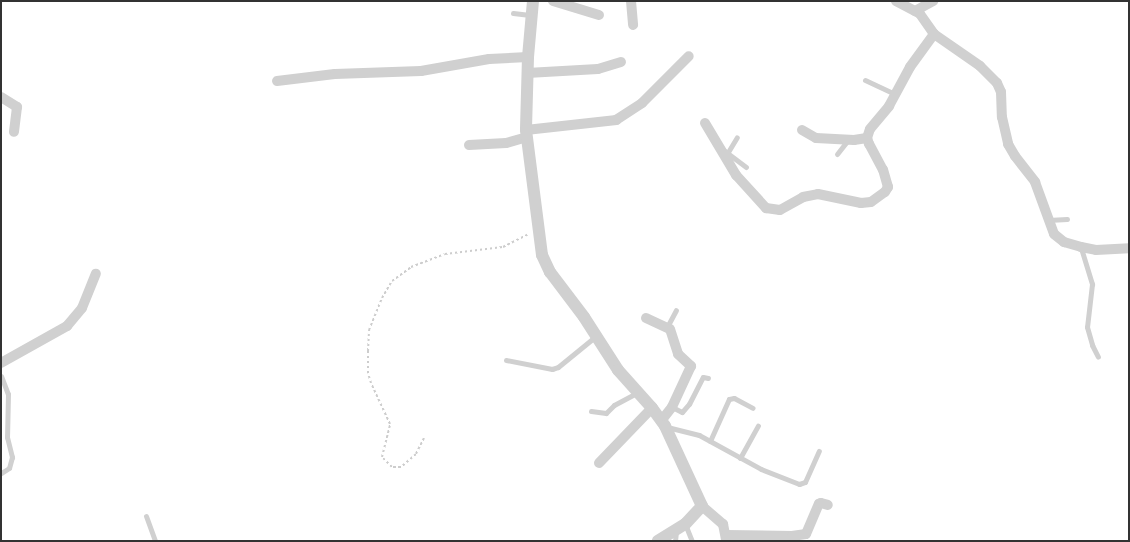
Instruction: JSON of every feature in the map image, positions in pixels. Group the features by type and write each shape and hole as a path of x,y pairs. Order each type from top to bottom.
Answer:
{"street":[{"path":"533,1 527,73 527,134 539,244 544,262 618,370 652,408 663,424 702,506 723,524 726,538 800,536 809,531 821,502 828,505"},
{"path":"553,1 599,15"},
{"path":"631,1 633,25"},
{"path":"915,11 933,1"},
{"path":"897,2 915,11 928,23 934,34 980,66 997,83 1001,92 1002,117 1008,144 1035,182 1048,220 1058,238 1081,248 1096,250 1129,248"},
{"path":"705,123 724,150 736,175 766,208 780,210 810,195 818,194 861,203 878,199 886,192 887,180 867,138 870,129 889,106 910,67 934,34"},
{"path":"469,144 500,144 527,134 616,120 642,103 689,56"},
{"path":"276,81 352,73 421,71 489,59 528,57"},
{"path":"527,73 598,69 621,62"},
{"path":"1,97 17,108 14,132"},
{"path":"802,130 816,138 848,140 867,138"},
{"path":"1,363 44,341 67,326 82,308 96,274"},
{"path":"646,318 671,330 678,354 691,366 663,424"},
{"path":"598,463 652,408"},
{"path":"658,541 679,532 702,506"}],"lane":[{"path":"513,13 532,16"},
{"path":"865,80 895,94"},
{"path":"737,137 724,150 746,167"},
{"path":"837,154 848,140"},
{"path":"1048,220 1067,219"},
{"path":"1081,248 1092,284 1086,327 1098,357"},
{"path":"667,327 676,310"},
{"path":"506,360 552,368 558,367 596,336"},
{"path":"1,376 8,394 8,437 12,457 9,468 1,473"},
{"path":"672,407 682,412 689,404 703,378 708,378"},
{"path":"591,411 606,413 614,405 638,393"},
{"path":"710,441 730,399 734,398 753,408"},
{"path":"663,424 693,433 740,458 799,484 805,482 818,451"},
{"path":"740,458 758,426"},
{"path":"146,516 155,541"},
{"path":"679,532 692,541"}],"path":[{"path":"424,438 416,454 401,467 392,466 382,457 390,424 371,383 368,373 368,351 369,330 382,298 392,281 411,267 445,254 503,247 538,227"}]}
